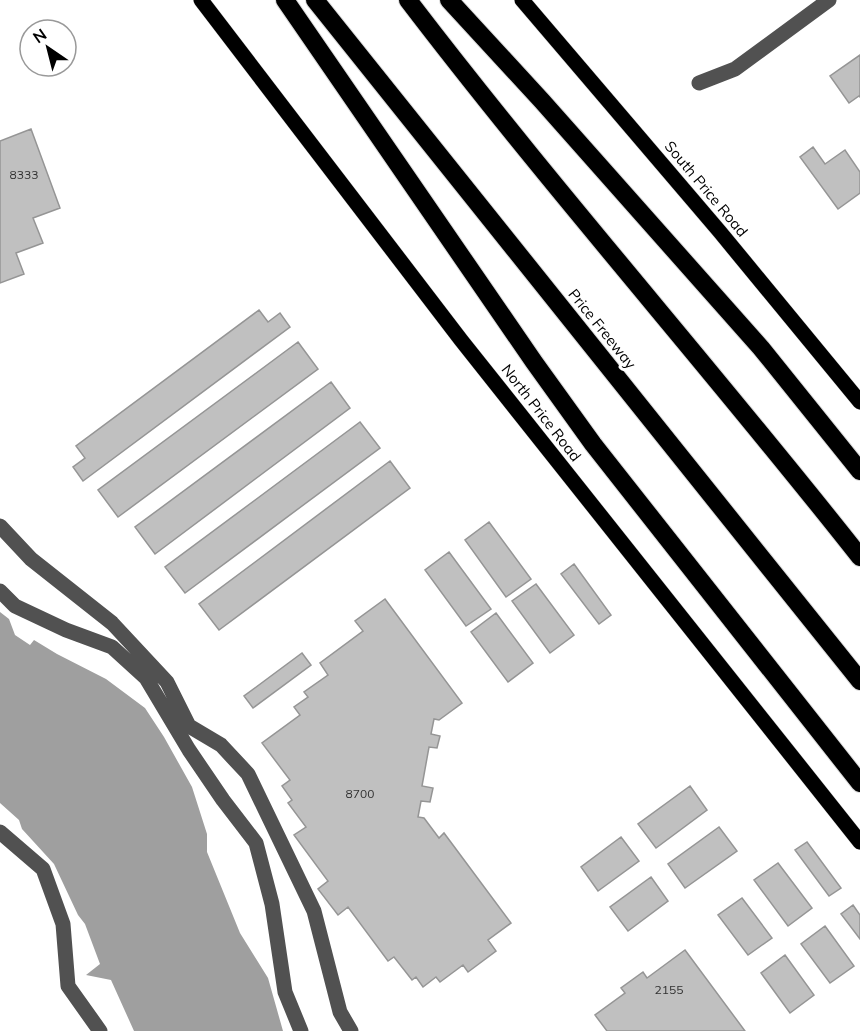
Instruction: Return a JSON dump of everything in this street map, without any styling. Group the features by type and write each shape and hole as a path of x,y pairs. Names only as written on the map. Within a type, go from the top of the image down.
{"highway":[{"path":"285,0 593,444 860,783"},
{"name":"Price Freeway","path":"315,0 860,681"},
{"path":"408,0 475,88 778,453 860,556"},
{"path":"449,0 542,101 761,348 860,471"}],"main road":[{"name":"North Price Road","path":"201,0 461,340 860,842"},
{"name":"South Price Road","path":"522,0 720,232 860,402"}],"street":[{"path":"699,83 735,69 829,0"},
{"path":"0,525 31,559 112,623 167,682 189,726 221,745 248,774 314,911 340,1012 351,1031"},
{"path":"0,591 15,606 66,630 112,646 146,678 189,750 256,843 272,903 285,992 301,1031"},
{"path":"0,832 42,869 63,924 68,986 100,1031"}],"shaded area":[{"path":"0,612 9,619 15,635 30,645 34,640 106,679 145,708 192,787 207,834 207,852 240,933 268,978 283,1031 134,1031 111,980 86,975 100,964 85,924 78,915 54,864 22,829 19,820 0,803"}],"building":[{"path":"860,55 860,97 849,103 830,76"},
{"path":"31,129 60,208 33,218 43,243 16,253 24,274 0,283 0,141"},
{"path":"813,147 825,164 845,150 860,172 860,193 838,209 800,157"},
{"path":"259,310 268,322 280,313 290,327 83,481 73,467 85,458 76,446"},
{"path":"298,342 318,369 118,517 98,490"},
{"path":"331,382 350,408 155,554 135,527"},
{"path":"360,422 380,448 185,593 165,567"},
{"path":"390,461 410,488 219,630 199,604"},
{"path":"489,522 531,579 506,597 465,540"},
{"path":"449,552 491,609 466,626 425,570"},
{"path":"574,564 611,615 599,624 561,574"},
{"path":"536,584 574,635 550,653 512,601"},
{"path":"385,599 462,703 439,720 434,719 431,734 440,736 437,748 429,747 422,786 433,788 430,802 421,801 418,817 424,818 439,838 444,833 511,923 488,940 496,951 468,972 463,965 440,982 436,977 423,987 416,977 412,980 394,957 388,961 348,907 338,915 318,889 328,881 294,835 306,827 288,803 292,800 282,786 290,780 262,743 300,715 294,707 308,697 304,692 328,675 320,663 363,631 355,621"},
{"path":"496,613 533,663 508,682 471,632"},
{"path":"302,653 311,665 253,708 244,696"},
{"path":"690,786 707,810 656,848 638,824"},
{"path":"719,827 737,851 685,888 668,864"},
{"path":"621,837 639,861 598,891 581,867"},
{"path":"807,842 841,888 829,896 795,850"},
{"path":"778,863 812,908 788,926 754,880"},
{"path":"651,877 668,901 628,931 610,907"},
{"path":"742,898 772,938 748,955 718,915"},
{"path":"853,905 860,915 860,939 841,914"},
{"path":"825,926 854,966 830,983 801,944"},
{"path":"685,950 745,1031 607,1031 595,1015 625,993 621,988 643,972 647,978"},
{"path":"785,955 814,995 790,1013 761,973"}]}
